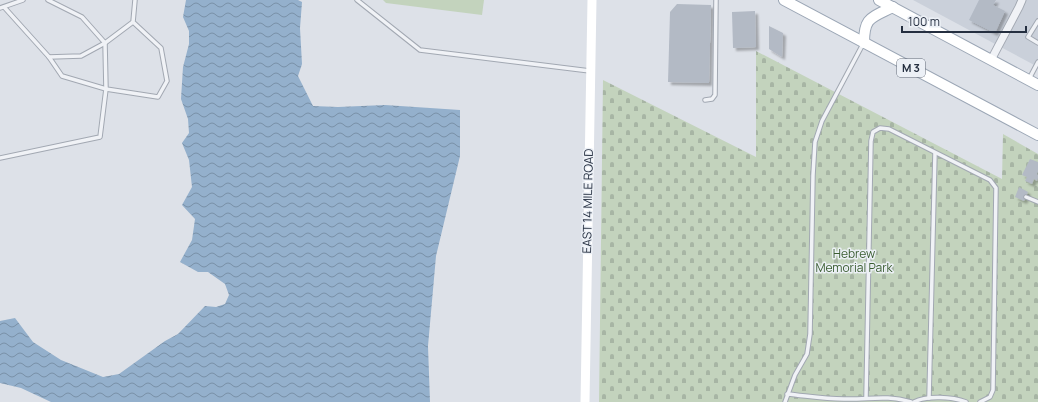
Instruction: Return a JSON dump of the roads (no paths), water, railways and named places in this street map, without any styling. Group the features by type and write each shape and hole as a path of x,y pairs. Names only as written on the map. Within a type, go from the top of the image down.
{"main road":[{"name":"EAST 14 MILE ROAD","path":"585,402 592,0"},
{"name":"M 3","path":"784,0 1038,135"},
{"path":"880,0 1038,85"},
{"path":"864,43 864,30 866,23 870,18 893,7"}],"street":[{"path":"991,60 1022,0"}],"lane":[{"path":"23,0 2,8 49,58 62,76 106,89 158,97 167,81 161,48 133,22 134,0"},
{"path":"0,158 100,137 106,89 105,43 82,17 48,0"},
{"path":"357,0 420,50 591,72"},
{"path":"705,100 712,99 715,95 716,0"},
{"path":"1038,21 1028,37 1038,43"},
{"path":"49,58 82,56 105,43 133,22"},
{"path":"785,402 795,375 807,354 810,334 815,142 822,121 864,43"},
{"path":"1028,80 1038,62"},
{"path":"866,398 871,141 873,132 880,128 889,129 990,180 996,188 994,390 990,397 980,402"},
{"path":"929,398 935,153"},
{"path":"1026,197 1038,202"},
{"path":"787,394 849,401 882,397 912,402 920,398 958,399 966,402"}],"water":[{"path":"186,0 298,0 302,2 300,28 302,64 298,76 313,106 338,107 385,105 460,110 460,156 436,256 428,346 430,402 51,402 21,388 0,383 0,321 15,318 33,342 61,360 103,377 119,374 165,341 178,334 205,306 216,307 225,304 229,295 225,284 208,272 198,272 180,262 192,240 195,219 182,205 192,187 189,160 182,143 189,133 188,119 181,99 183,67 189,44 189,31 183,17"}],"park label":[{"name":"Hebrew Memorial Park","path":"854,261"}]}
